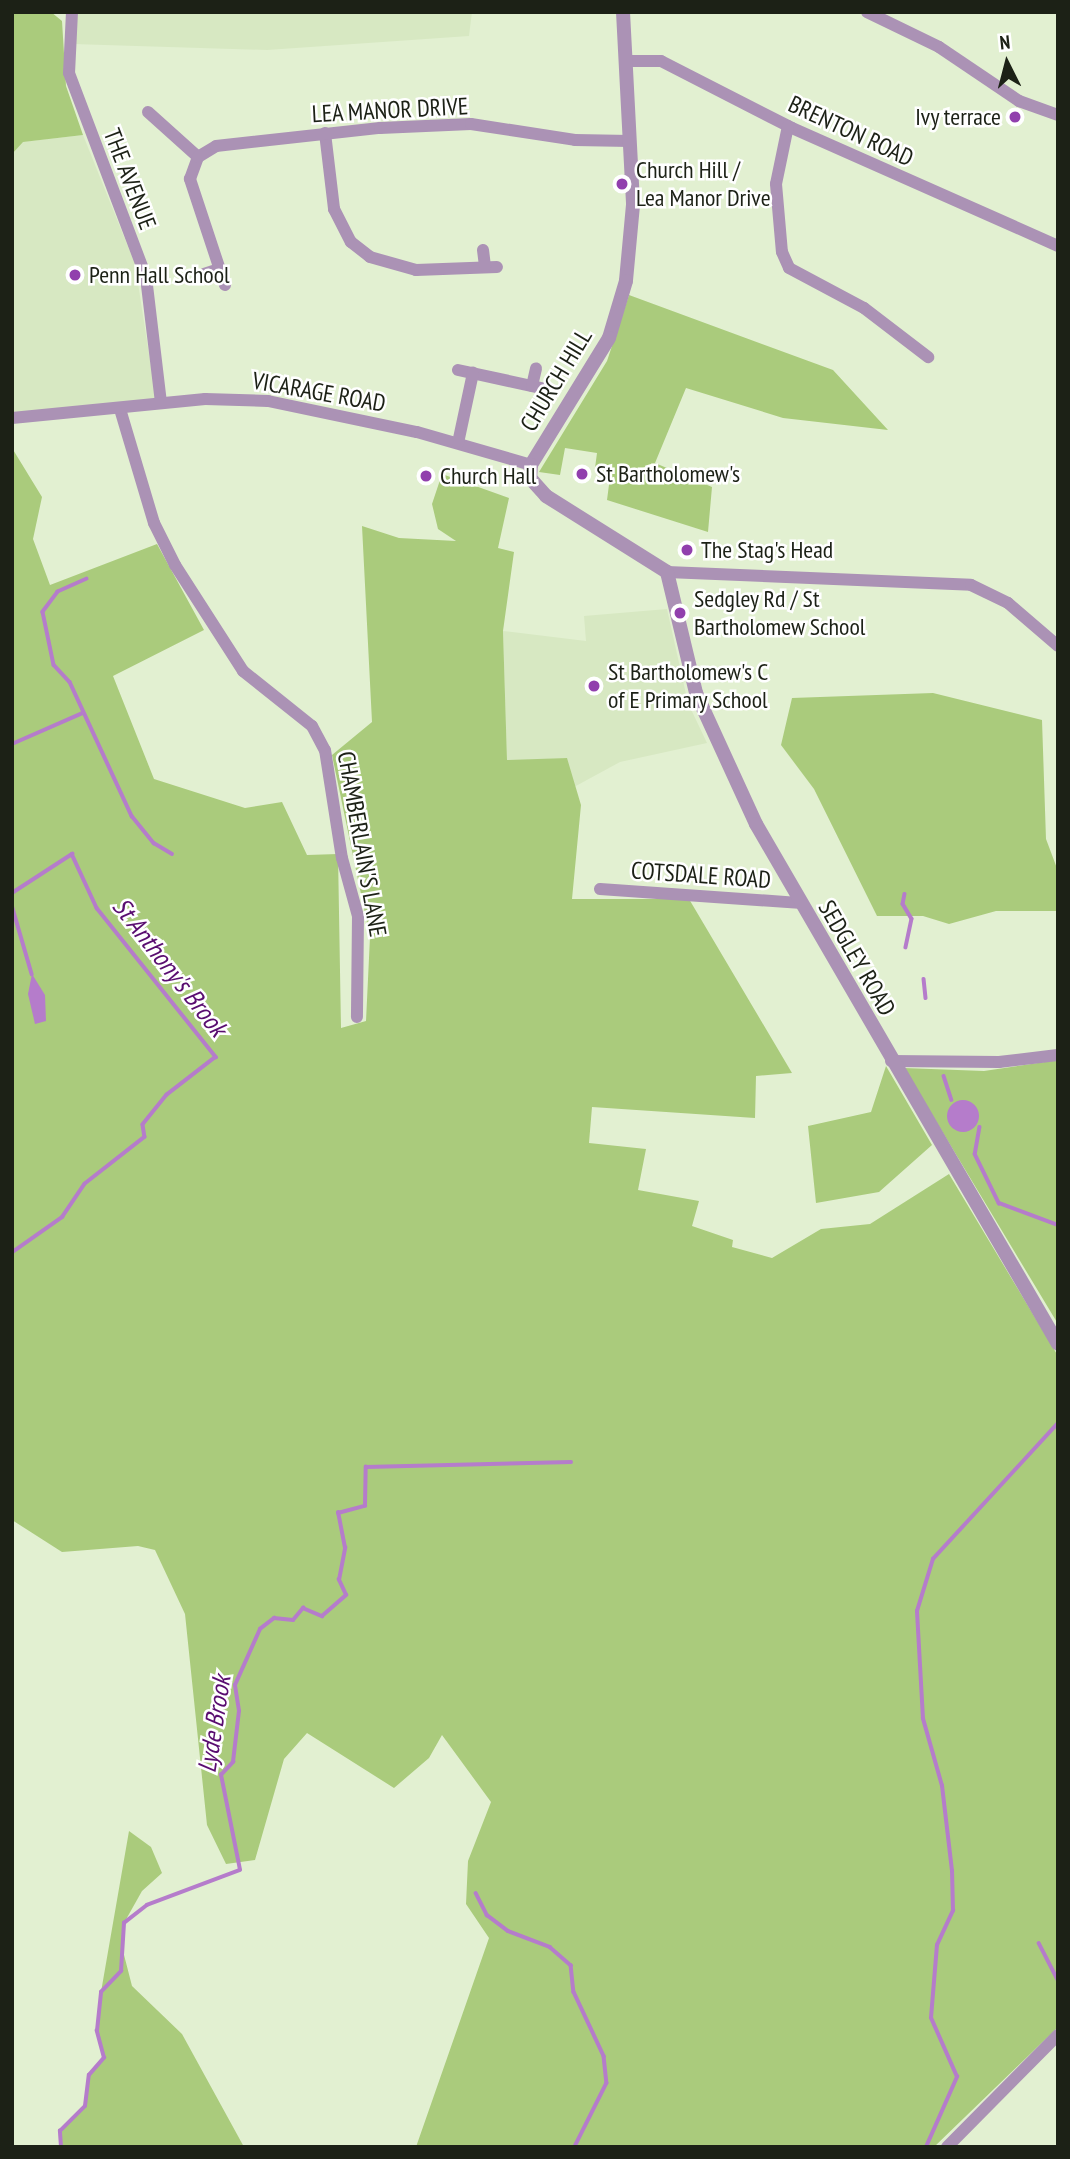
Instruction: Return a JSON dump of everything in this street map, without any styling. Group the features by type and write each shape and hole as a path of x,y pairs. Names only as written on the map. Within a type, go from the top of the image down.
{"street":[{"name":"THE AVENUE","path":"72,12 69,73 146,277 161,403"},
{"name":"CHURCH HILL","path":"530,472 595,365 618,310 631,246 630,141 623,12"},
{"path":"871,13 939,47 1019,101 1058,115"},
{"name":"BRENTON ROAD","path":"627,61 660,61 788,126 1058,246"},
{"path":"148,113 157,130 198,157 190,179 225,285"},
{"name":"LEA MANOR DRIVE","path":"198,157 227,142 471,124 575,140 630,141"},
{"path":"788,126 776,184 782,252 789,268 864,308 928,357"},
{"path":"325,133 334,209 351,242 390,266 491,267 483,250"},
{"path":"204,274 219,269"},
{"path":"532,386 536,368"},
{"path":"458,370 546,389"},
{"path":"458,443 473,373"},
{"name":"VICARAGE ROAD","path":"12,418 161,403 268,401 458,443 530,472"},
{"name":"CHAMBERLAIN'S LANE","path":"120,409 154,523 174,565 243,671 312,726 326,750 342,858 358,916 357,1017"},
{"path":"530,472 546,496 667,572 971,585 1008,603 1058,646"},
{"name":"SEDGLEY ROAD","path":"667,572 696,693 799,903 1058,1344"},
{"name":"COTSDALE ROAD","path":"600,889 799,903"},
{"path":"891,1061 999,1062 1058,1055"},
{"path":"947,2147 1058,2035"}],"shaded area":[{"path":"78,12 472,12 469,36 267,50 73,44"},
{"name":"Penn Hall School","path":"83,135 135,264 156,399 12,414 12,154 22,142"},
{"name":"St Bartholomew's C of E Primary School","path":"667,609 688,703 707,743 620,762 574,787 566,758 507,761 503,631 586,641 584,616"},
{"path":"32,974 45,995 46,1021 35,1024 28,994"},
{"path":"963,1100 974,1105 979,1116 974,1127 963,1132 952,1127 947,1116 952,1105"}],"green space":[{"path":"12,12 51,12 62,21 66,86 83,135 23,142 12,154"},
{"path":"629,295 833,370 888,430 783,418 686,388 655,463 712,487 708,532 607,500 610,477 595,468 597,453 565,448 560,475 539,472 607,361"},
{"path":"12,448 42,497 33,539 50,585 157,544 204,630 113,676 154,779 245,808 282,802 307,855 338,854 341,1028 366,1021 370,937 332,755 372,722 362,526 399,538 456,541 438,529 432,504 442,474 509,498 498,548 514,552 503,631 507,760 567,758 581,805 572,899 689,899 792,1073 756,1076 755,1118 592,1107 589,1143 646,1149 638,1190 699,1201 692,1226 733,1240 732,1247 772,1258 821,1229 870,1224 949,1174 1058,1356 1058,2027 934,2147 416,2147 489,1938 466,1904 468,1861 491,1802 442,1735 429,1758 394,1788 307,1733 284,1759 255,1860 226,1864 207,1825 185,1614 155,1550 138,1546 62,1552 12,1520"},
{"path":"933,693 1042,720 1046,839 1058,871 1058,911 996,911 949,924 923,916 877,916 814,789 781,745 792,698"},
{"path":"1058,1060 1058,1324 904,1068 984,1071"},
{"path":"886,1066 932,1145 879,1192 816,1203 808,1126 871,1112"},
{"path":"129,1831 151,1847 162,1873 142,1891 124,1923 122,1947 132,1986 182,2034 244,2147 61,2147 60,2131 85,2106 89,2075 104,2058 97,2031 101,1992"}],"waterway":[{"path":"87,579 58,592 43,612 54,665 70,682 132,816 154,843 172,854"},
{"path":"12,744 83,713"},
{"name":"St Anthony's Brook","path":"12,893 72,854 97,908 216,1057 167,1095 143,1125 145,1137 85,1184 63,1217 12,1253"},
{"path":"905,894 903,904 912,919 906,947"},
{"name":"St Anthony's Brook","path":"12,905 32,974"},
{"path":"924,979 926,998"},
{"path":"944,1076 952,1100"},
{"path":"980,1127 975,1154 999,1203 1058,1225"},
{"path":"926,2147 957,2077 931,2018 937,1945 953,1911 952,1871 942,1786 923,1719 917,1611 933,1559 1058,1423"},
{"name":"Lyde Brook","path":"61,2147 60,2131 85,2106 89,2075 104,2058 97,2031 101,1992 121,1971 124,1923 147,1905 240,1870 221,1775 233,1762 239,1711 235,1685 260,1629 274,1618 293,1620 303,1608 322,1616 346,1595 339,1580 345,1548 338,1513 365,1506 366,1467 571,1462"},
{"path":"476,1893 487,1915 508,1931 550,1947 571,1965 574,1992 604,2056 607,2083 575,2147"},
{"path":"1039,1943 1058,1980"}],"place":[{"name":"Ivy terrace","path":"1015,117"},
{"name":"Church Hill / Lea Manor Drive","path":"622,184"},
{"name":"Penn Hall School","path":"75,275"},
{"name":"St Bartholomew's","path":"582,474"},
{"name":"Church Hall","path":"426,476"},
{"name":"The Stag's Head","path":"687,550"},
{"name":"Sedgley Rd / St Bartholomew School","path":"680,613"},
{"name":"St Bartholomew's C of E Primary School","path":"594,686"}]}
